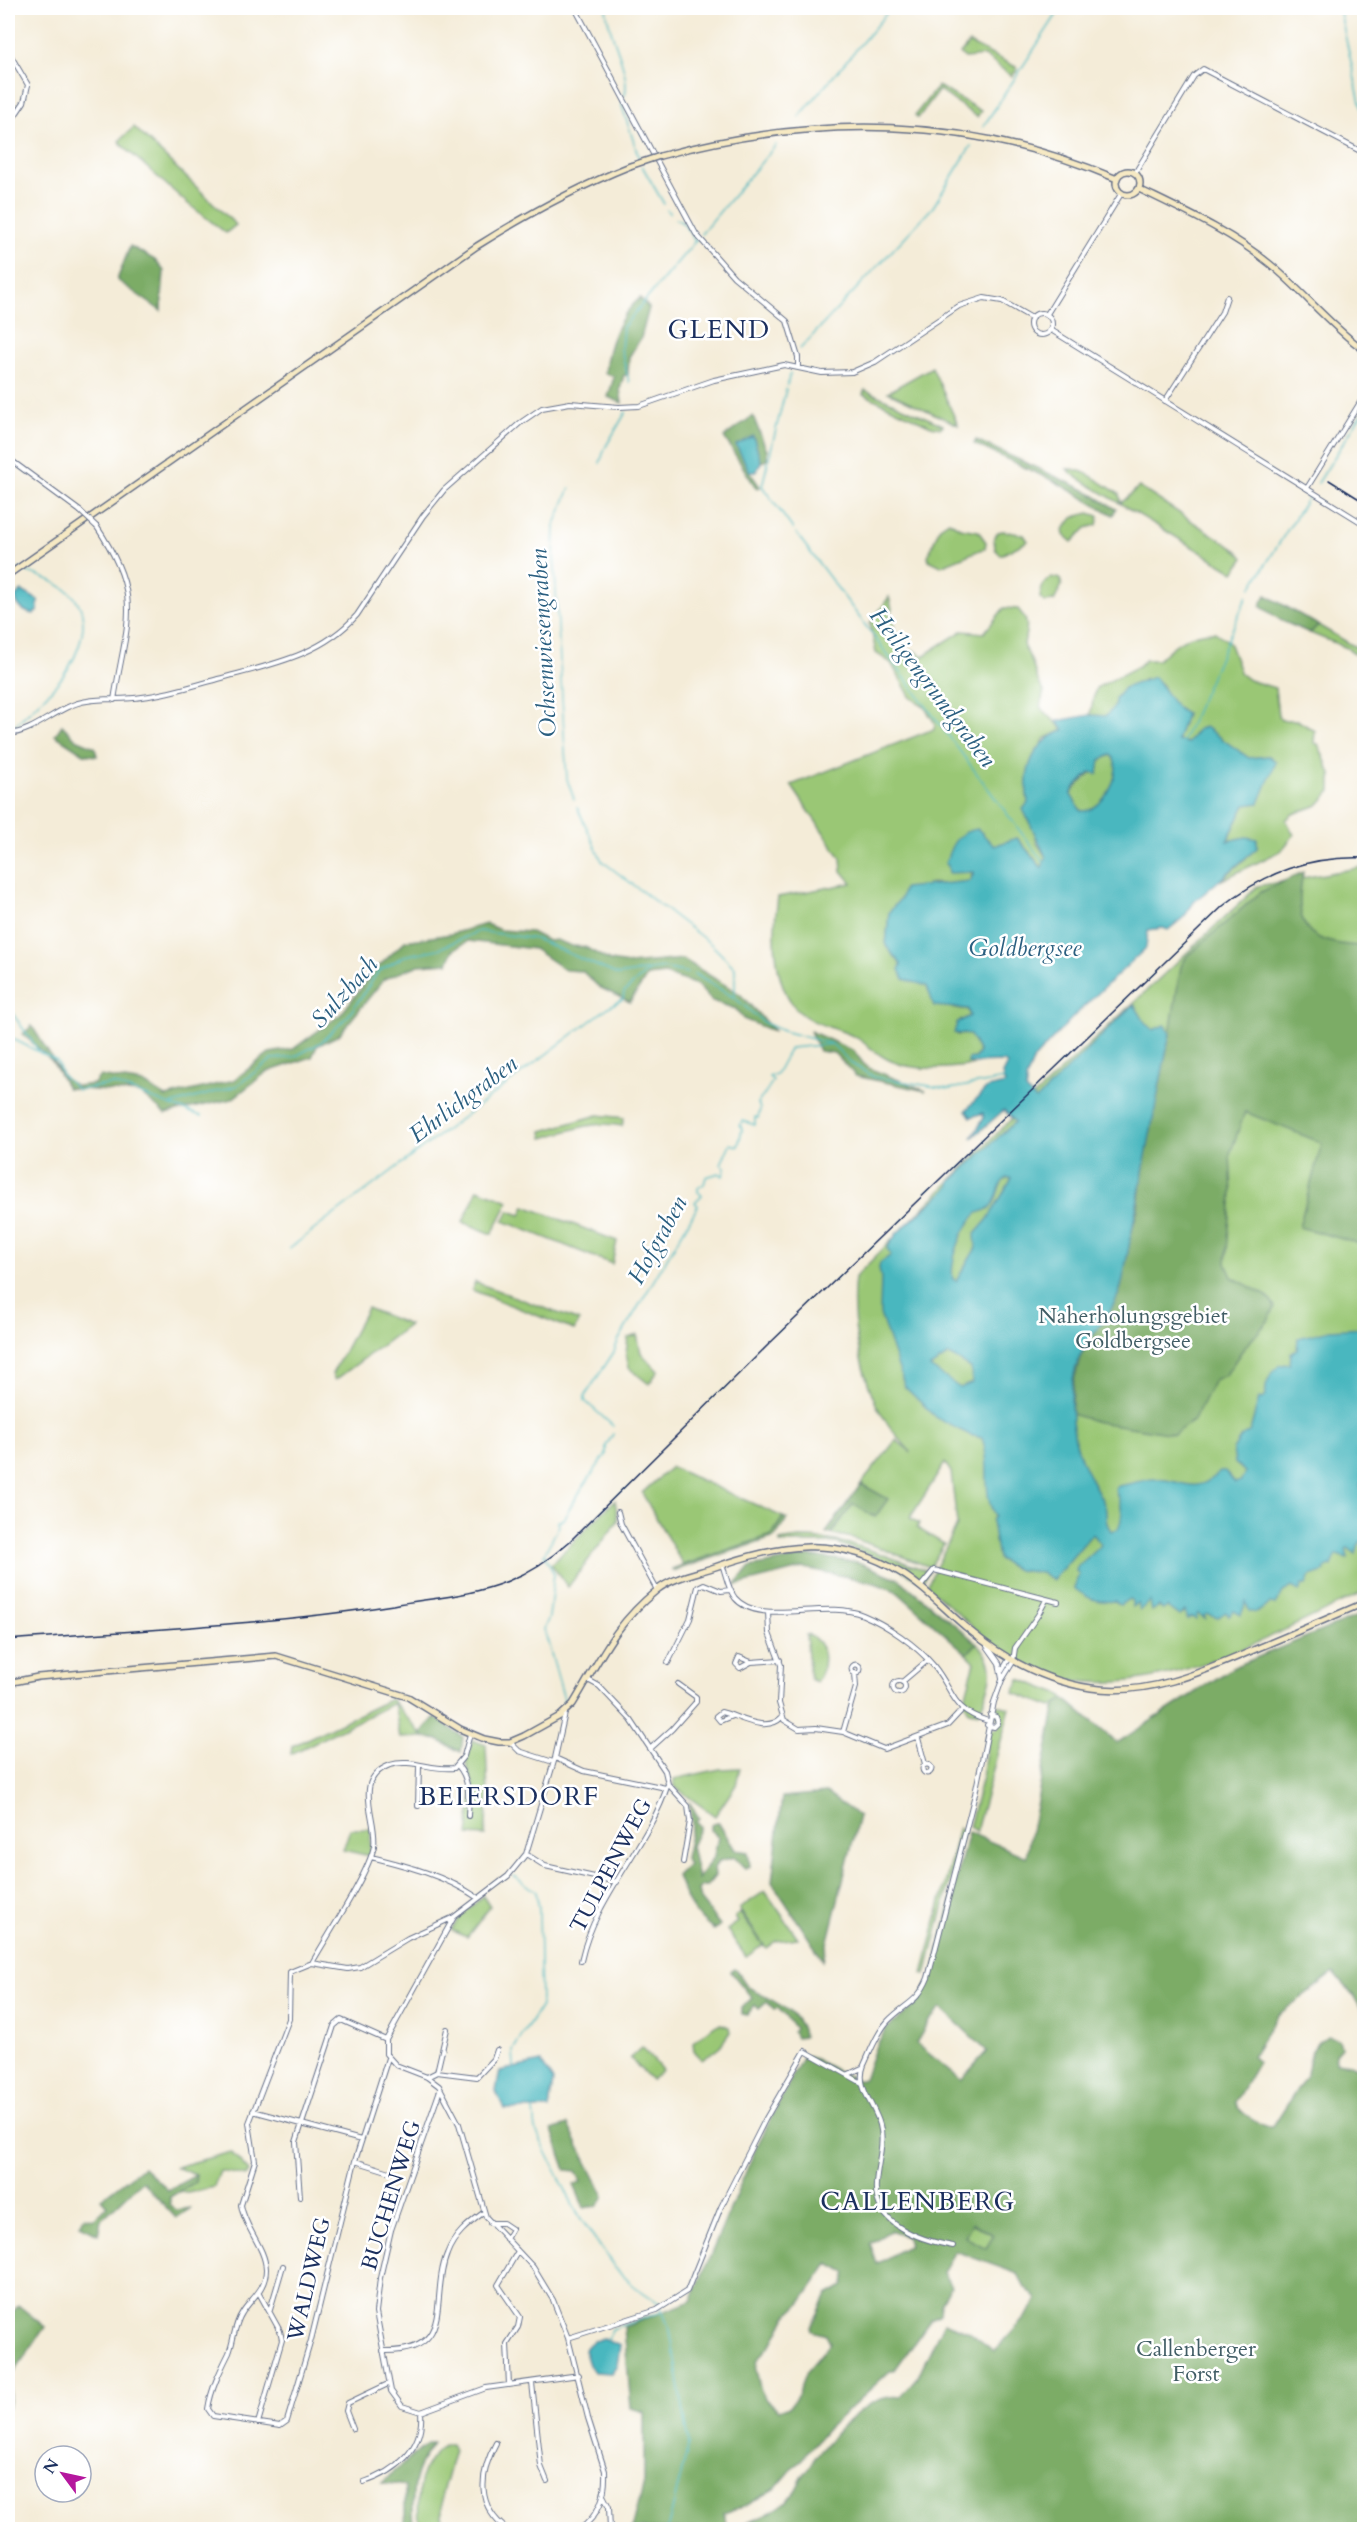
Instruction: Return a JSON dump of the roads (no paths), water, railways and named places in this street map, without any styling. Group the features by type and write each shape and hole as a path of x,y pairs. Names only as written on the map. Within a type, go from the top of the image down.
{"main road":[{"path":"9,573 477,246 534,211 593,181 630,166 660,156 752,134 819,127 879,126 939,130 992,139 1065,159 1117,179"},
{"path":"1125,172 1135,173 1139,178 1139,189 1133,195 1121,194 1116,187 1117,179 1125,172"},
{"path":"1139,189 1223,232 1254,252 1285,277 1337,330 1365,350"},
{"path":"8,1683 38,1677 276,1656 408,1697 470,1734 491,1741 510,1742 565,1713 588,1680 612,1636 657,1590 678,1579 722,1564 767,1551 805,1545 846,1549 873,1558 921,1586 982,1640 1009,1659 1057,1680 1093,1688 1119,1689 1154,1686 1221,1664 1365,1603"}],"street":[{"path":"575,8 696,234 734,277 787,321 798,367"},
{"path":"8,51 26,78 28,85 24,102 8,126"},
{"path":"1135,173 1194,76 1203,69 1365,153"},
{"path":"1047,314 1121,194"},
{"path":"1165,401 1222,312 1227,297"},
{"path":"9,734 28,728 88,700 114,700 167,693 275,664 335,637 357,615 423,516 450,483 520,423 542,408 576,403 639,406 714,380 784,365 839,374 861,370 959,306 972,300 996,299 1032,318"},
{"path":"1047,314 1036,314 1032,318 1030,328 1037,335 1051,330"},
{"path":"1047,314 1052,321 1051,330"},
{"path":"1051,330 1365,524"},
{"path":"1307,488 1365,396"},
{"path":"8,458 97,527 120,564 129,595 126,635 114,700"},
{"path":"618,1512 621,1524 657,1590"},
{"path":"722,1564 730,1590 735,1598 750,1609 768,1612 827,1608 860,1614 890,1630 928,1660 962,1710 994,1726 998,1723 997,1719 990,1715"},
{"path":"921,1586 934,1570 1058,1602"},
{"path":"668,1664 690,1620 698,1587 704,1584 721,1591 730,1590"},
{"path":"1002,1671 1038,1616 1046,1599"},
{"path":"768,1612 769,1633 780,1660 779,1703 782,1717 789,1725 799,1730 816,1728 843,1732 884,1749 918,1738 951,1723 962,1710"},
{"path":"982,1640 997,1658 1002,1671 1002,1680"},
{"path":"953,2246 916,2236 884,2215 876,2196 881,2128 862,2083 863,2068 882,2028 919,1996 928,1978 975,1794 990,1715 1009,1659"},
{"path":"751,1662 780,1660"},
{"path":"902,1682 928,1660"},
{"path":"843,1732 856,1687 855,1673"},
{"path":"588,1680 598,1686 630,1720 651,1748 665,1771 667,1786"},
{"path":"651,1748 696,1702 696,1697 678,1684"},
{"path":"259,2293 282,2340 258,2423 213,2416 209,2412 209,2403 241,2314 259,2293 266,2266 241,2205 255,2161 249,2127 253,2111 287,2027 290,1972 312,1963 348,1969 360,1967 408,1938 454,1917 508,1876 525,1854 554,1760 565,1713"},
{"path":"732,1716 764,1725 777,1722 782,1717"},
{"path":"312,1963 371,1857 374,1825 367,1798 373,1778 390,1765 402,1764 449,1769 458,1766 464,1756 470,1734"},
{"path":"918,1738 925,1764"},
{"path":"510,1742 519,1751 584,1771 667,1786 688,1806 690,1821 683,1862"},
{"path":"458,1766 465,1775 469,1796 468,1816"},
{"path":"418,1806 419,1767"},
{"name":"TULPENWEG","path":"581,1961 585,1944 598,1914 658,1813 667,1786"},
{"path":"525,1854 545,1866 617,1882"},
{"path":"371,1857 442,1879 462,1887 478,1898"},
{"path":"454,1917 386,2040 388,2058 400,2068 427,2078 441,2089 459,2124 483,2213 533,2267 550,2293 568,2338 588,2418 603,2458 606,2485 604,2497 594,2517 579,2529"},
{"path":"300,2197 295,2148 300,2124 338,2021 354,2025 386,2040"},
{"path":"437,2072 447,2029"},
{"path":"427,2078 437,2072 477,2077 494,2059 497,2050"},
{"path":"568,2338 657,2310 687,2291 721,2207 804,2050 862,2083"},
{"name":"WALDWEG","path":"258,2423 283,2426 287,2421 355,2160 388,2058"},
{"path":"849,2074 863,2068"},
{"name":"BUCHENWEG","path":"421,2412 402,2406 394,2398 388,2384 376,2312 382,2263 441,2089"},
{"path":"253,2111 361,2140"},
{"path":"355,2160 390,2172"},
{"path":"383,2351 410,2349 428,2338 439,2314 442,2269 447,2253 459,2232 483,2213"},
{"path":"490,2223 503,2223 512,2229 506,2239"},
{"path":"509,2385 507,2344 518,2327 520,2317 498,2285 518,2251"},
{"path":"269,2311 283,2266"},
{"path":"364,2482 387,2473 408,2455 419,2438 421,2412 470,2393 579,2375"},
{"path":"532,2383 541,2466 547,2481"},
{"path":"353,2429 346,2411 348,2403 388,2384"},
{"path":"496,2443 484,2466 483,2485 489,2506 508,2529"},
{"path":"604,2497 609,2507 610,2529"}],"water":[{"path":"753,436 761,462 756,472 750,472 736,445"},
{"path":"22,591 38,600 38,611 33,614 19,606 15,597"},
{"name":"Goldbergsee","path":"1154,677 1158,681 1177,707 1186,714 1177,741 1188,743 1198,729 1205,727 1249,758 1269,756 1276,762 1259,803 1245,805 1227,841 1246,837 1257,839 1257,848 1194,902 1184,917 1168,930 1163,928 1148,930 1146,948 1075,1015 1034,1059 1026,1079 1026,1090 1036,1100 1134,1004 1146,1024 1153,1030 1165,1025 1170,1033 1122,1283 1111,1309 1083,1350 1073,1377 1071,1393 1072,1423 1079,1453 1105,1506 1106,1520 1111,1531 1118,1529 1122,1514 1115,1490 1118,1486 1155,1479 1188,1485 1203,1484 1220,1472 1225,1472 1235,1483 1241,1481 1245,1472 1235,1463 1233,1450 1241,1437 1250,1431 1259,1398 1263,1399 1266,1396 1266,1387 1271,1375 1280,1365 1290,1364 1291,1353 1297,1350 1298,1338 1330,1330 1364,1328 1364,1483 1360,1485 1364,1499 1364,1543 1359,1542 1356,1554 1346,1549 1348,1558 1336,1555 1332,1567 1310,1576 1306,1585 1302,1585 1299,1591 1292,1587 1283,1592 1276,1605 1270,1604 1256,1613 1249,1611 1246,1602 1241,1615 1234,1611 1229,1616 1226,1612 1217,1618 1207,1614 1204,1616 1206,1620 1198,1613 1196,1620 1192,1617 1187,1620 1185,1611 1179,1616 1167,1607 1163,1610 1159,1606 1152,1611 1150,1601 1140,1610 1137,1603 1132,1607 1132,1601 1129,1599 1120,1605 1115,1601 1097,1600 1074,1588 1079,1574 1076,1571 1077,1567 1101,1545 1092,1534 1053,1580 1042,1573 1017,1570 998,1559 992,1521 995,1515 988,1497 986,1457 982,1438 970,1435 938,1419 905,1387 880,1314 880,1263 891,1255 887,1248 897,1233 949,1187 951,1181 1015,1122 1004,1110 972,1138 984,1118 983,1113 971,1117 966,1110 987,1088 1005,1084 1002,1074 1007,1064 1004,1062 968,1063 968,1059 975,1058 979,1052 970,1035 954,1033 957,1023 970,1016 968,1009 934,1006 927,986 904,979 899,970 901,964 886,946 889,912 901,898 904,888 970,881 974,872 949,873 948,865 945,864 956,840 971,830 978,829 994,846 1017,838 1042,868 1046,857 1023,809 1028,803 1027,780 1032,759 1044,742 1064,730 1057,721 1090,715 1106,716 1115,706 1115,699 1124,688","holes":["1111,755 1116,770 1110,789 1097,805 1089,810 1081,811 1071,795 1074,788 1091,772 1098,774 1100,760","1006,1178 1011,1178 988,1219 975,1234 976,1248 956,1281 953,1279 953,1262 963,1234 973,1218 991,1206","949,1355 971,1368 972,1383 960,1388 930,1367"]},
{"path":"541,2062 553,2081 549,2109 504,2109 496,2091 500,2071"},
{"path":"603,2339 620,2346 617,2365 611,2373 595,2372 589,2365 584,2349 593,2341"}],"waterway":[{"path":"606,8 625,75 625,95"},
{"name":"Ochsenwiesengraben","path":"799,117 891,8"},
{"name":"Heiligengrundgraben","path":"983,127 1061,8"},
{"path":"1339,8 1364,120"},
{"path":"623,100 622,106 640,161"},
{"name":"Ochsenwiesengraben","path":"701,234 776,145"},
{"name":"Heiligengrundgraben","path":"800,349 933,207 971,146"},
{"path":"642,166 664,204"},
{"path":"676,219 683,223 695,241"},
{"name":"Ochsenwiesengraben","path":"629,382 621,349 623,327 697,239"},
{"name":"Heiligengrundgraben","path":"787,385 790,374"},
{"name":"Heiligengrundgraben","path":"786,389 762,486 793,529"},
{"path":"1318,483 1364,410"},
{"name":"Ochsenwiesengraben","path":"600,463 605,448 626,412"},
{"name":"Ochsenwiesengraben","path":"570,488 555,524 554,555 567,779 574,799"},
{"path":"1307,500 1309,496"},
{"path":"1251,588 1305,502"},
{"name":"Heiligengrundgraben","path":"796,533 1044,863"},
{"path":"8,565 15,568"},
{"path":"8,732 63,676 78,650 82,634 83,619 75,598 45,578 20,569"},
{"path":"1182,743 1247,596"},
{"name":"Ochsenwiesengraben","path":"577,807 602,861 711,944 735,968 735,997"},
{"name":"Sulzbach","path":"8,1041 15,1040 57,1061 62,1075 78,1090 113,1084 170,1105 236,1086 273,1059 294,1057 320,1043 348,1016 378,972 404,956 438,949 479,931 536,939 618,975 664,968 687,973"},
{"name":"Ehrlichgraben","path":"290,1248 610,1006 623,999 624,992 648,971"},
{"name":"Sulzbach","path":"694,974 735,998 763,1022 783,1031 832,1044 852,1064 874,1077 949,1089 1005,1079"},
{"path":"8,1007 38,1050"},
{"name":"Hofgraben","path":"613,1426 585,1401 585,1396 614,1352 618,1341 698,1206 695,1202 702,1195 698,1192 698,1188 704,1184 706,1177 719,1173 723,1176 725,1167 721,1164 730,1144 738,1146 742,1130 740,1124 743,1121 755,1125 755,1117 758,1118 760,1109 758,1103 773,1080 769,1077 776,1074 790,1048 832,1044"},
{"name":"Sulzbach","path":"170,1105 201,1116"},
{"name":"Hofgraben","path":"563,1709 564,1699 544,1629 549,1617 554,1574 544,1554 559,1526 558,1521 565,1518 606,1455 606,1446 613,1434"},
{"path":"514,1876 536,1892 539,1908 541,2006 513,2050 514,2067"},
{"path":"534,2110 536,2131 577,2213 615,2268 634,2286 659,2303 670,2330 689,2443 667,2530"},
{"path":"608,2340 611,2329 662,2312"}],"railway":[{"path":"1329,480 1364,502"},
{"path":"8,1640 249,1622 345,1612 480,1590 508,1581 533,1569 569,1542 769,1344 1223,906 1255,884 1289,868 1325,860 1364,858"}],"district":[{"name":"GLEND","path":"719,329"},
{"name":"BEIERSDORF","path":"509,1796"},
{"name":"CALLENBERG","path":"918,2201"}],"park label":[{"name":"Naherholungsgebiet Goldbergsee","path":"1133,1328"},
{"name":"Callenberger Forst","path":"1196,2360"}]}
